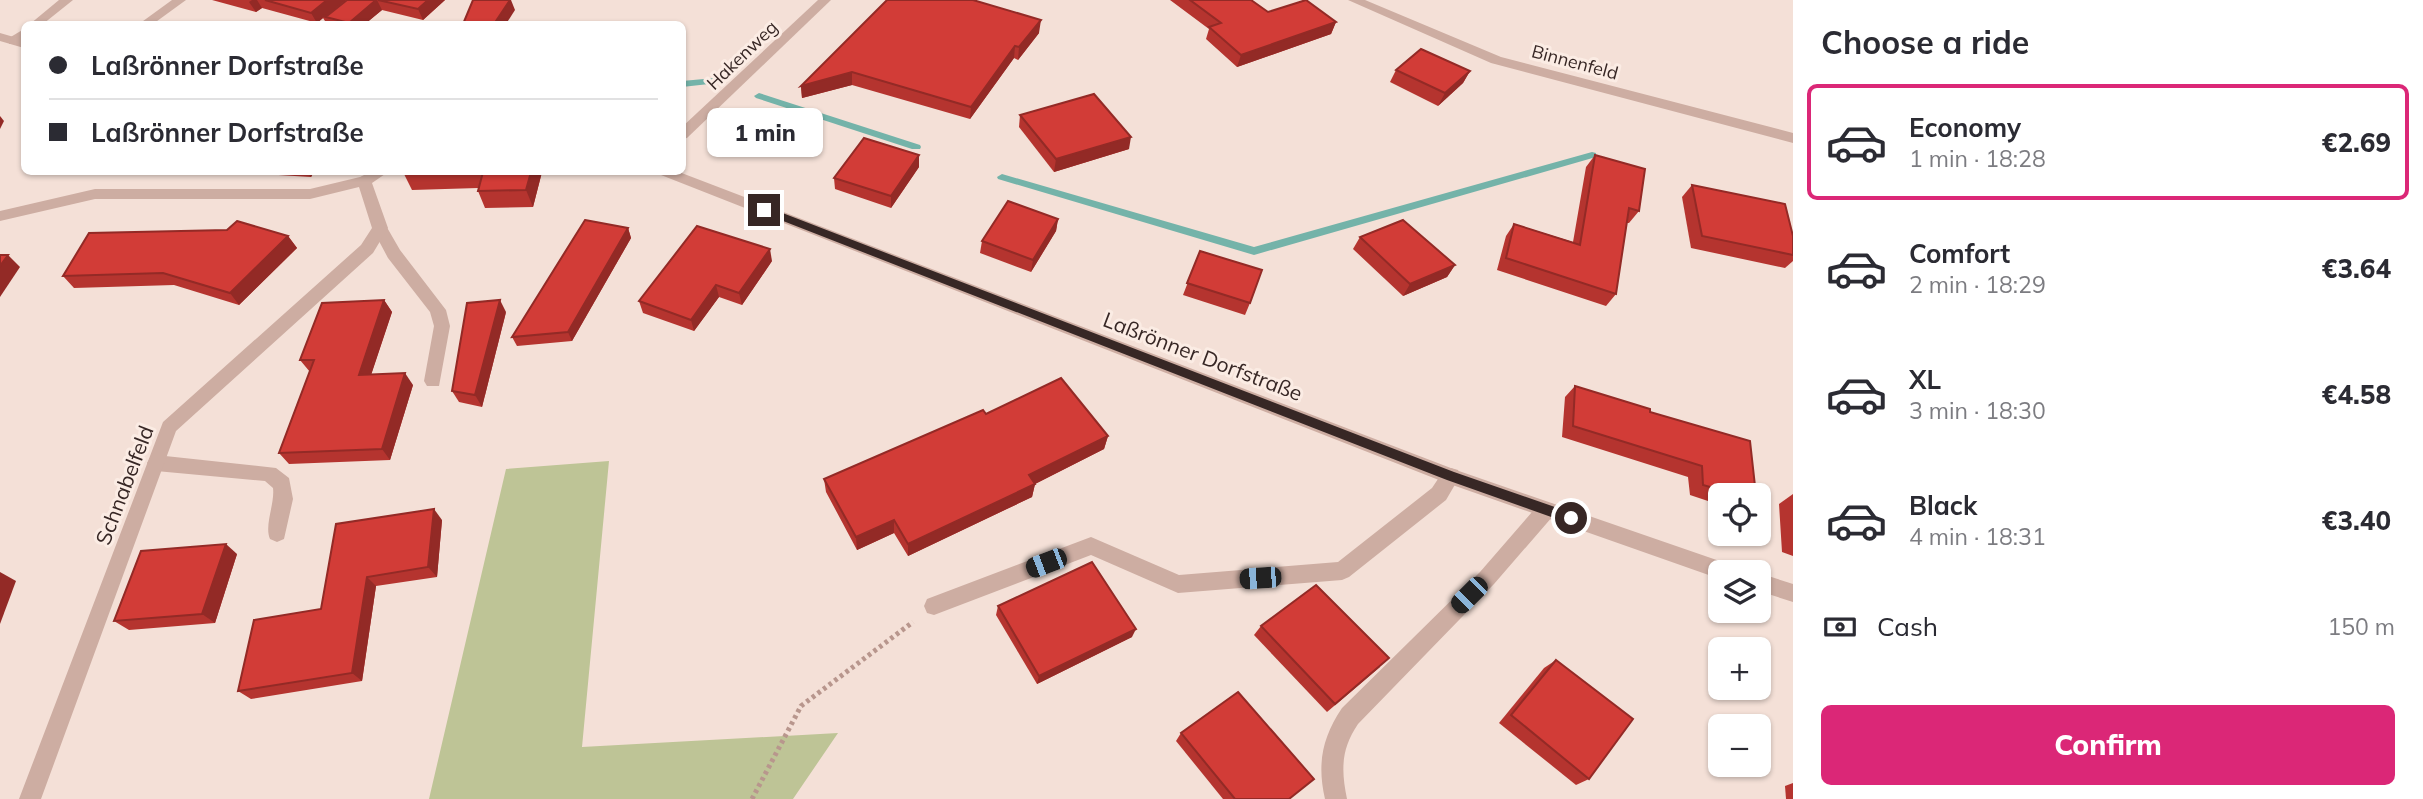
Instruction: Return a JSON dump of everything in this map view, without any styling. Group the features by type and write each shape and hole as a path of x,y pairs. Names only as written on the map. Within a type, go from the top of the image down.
{"street":[{"path":"40,21 67,0"},
{"path":"149,21 180,0"},
{"name":"Hakenweg","path":"686,131 825,0"},
{"name":"Binnenfeld","path":"1354,0 1496,60 1793,138"},
{"path":"0,37 21,39"},
{"path":"0,216 94,194 310,194 364,181 375,175"},
{"name":"Laßrönner Dorfstraße","path":"674,175 1451,476 1708,565"},
{"path":"364,181 380,228 394,254 438,310 442,326 433,381"},
{"name":"Schnabelfeld","path":"30,799 169,427 368,248 380,228"},
{"path":"156,463 269,474 282,484 284,499 277,533"},
{"path":"934,606 1091,546 1178,584 1342,571 1438,494 1451,476"},
{"path":"1336,799 1331,760 1332,745 1339,731 1487,578 1546,510"},
{"path":"1771,586 1793,593"}],"path":[{"path":"752,799 801,706 934,606"}],"green space":[{"path":"609,461 582,747 838,733 793,799 429,799 506,469"}],"building":[{"path":"265,0 327,0 311,13"},
{"path":"347,0 376,0 351,21 322,16 328,15"},
{"path":"378,0 428,0 418,9"},
{"path":"473,0 510,0 496,21 464,21"},
{"path":"887,0 973,0 1041,20 1019,47 1015,46 971,107 852,72 801,86"},
{"path":"1190,0 1251,0 1268,12 1306,0 1336,22 1241,55 1209,27 1221,23"},
{"path":"1421,49 1470,71 1445,93 1396,70"},
{"path":"1094,94 1131,137 1056,159 1020,115"},
{"path":"864,138 919,155 891,196 834,178"},
{"path":"1595,155 1645,169 1639,211 1629,208 1616,294 1506,258 1514,224 1580,245"},
{"path":"482,175 530,175 526,190 478,191"},
{"path":"1692,185 1785,204 1793,236 1793,255 1702,236"},
{"path":"1008,201 1058,219 1033,260 982,241"},
{"path":"585,220 628,228 568,332 512,337"},
{"path":"1403,220 1455,265 1410,284 1360,237"},
{"path":"237,221 288,236 230,293 163,273 63,276 89,233 227,230"},
{"path":"697,226 770,249 739,293 716,285 691,320 639,301"},
{"path":"1200,251 1262,270 1250,303 1187,283"},
{"path":"0,255 8,255 0,266"},
{"path":"384,300 359,375 405,373 382,449 279,453 314,360 300,360 322,303"},
{"path":"500,300 475,395 452,391 467,303"},
{"path":"1061,378 1108,436 1029,475 1035,484 908,544 894,520 856,537 824,479 983,410 986,414"},
{"path":"1575,386 1650,409 1650,412 1750,441 1755,483 1703,485 1702,466 1573,426"},
{"path":"434,509 428,567 367,577 352,673 238,691 254,620 321,609 336,524"},
{"path":"226,544 202,614 114,621 141,551"},
{"path":"1092,562 1136,629 1039,676 998,606"},
{"path":"1316,585 1389,658 1335,704 1261,626"},
{"path":"1556,660 1633,719 1589,779 1511,715"},
{"path":"1238,692 1314,779 1289,799 1235,799 1181,733"}],"waterway":[{"path":"686,84 715,81"},
{"path":"759,96 916,147"},
{"path":"1002,177 1254,251 1592,155"}],"route":[{"path":"764,210 1451,476 1571,518"}]}
